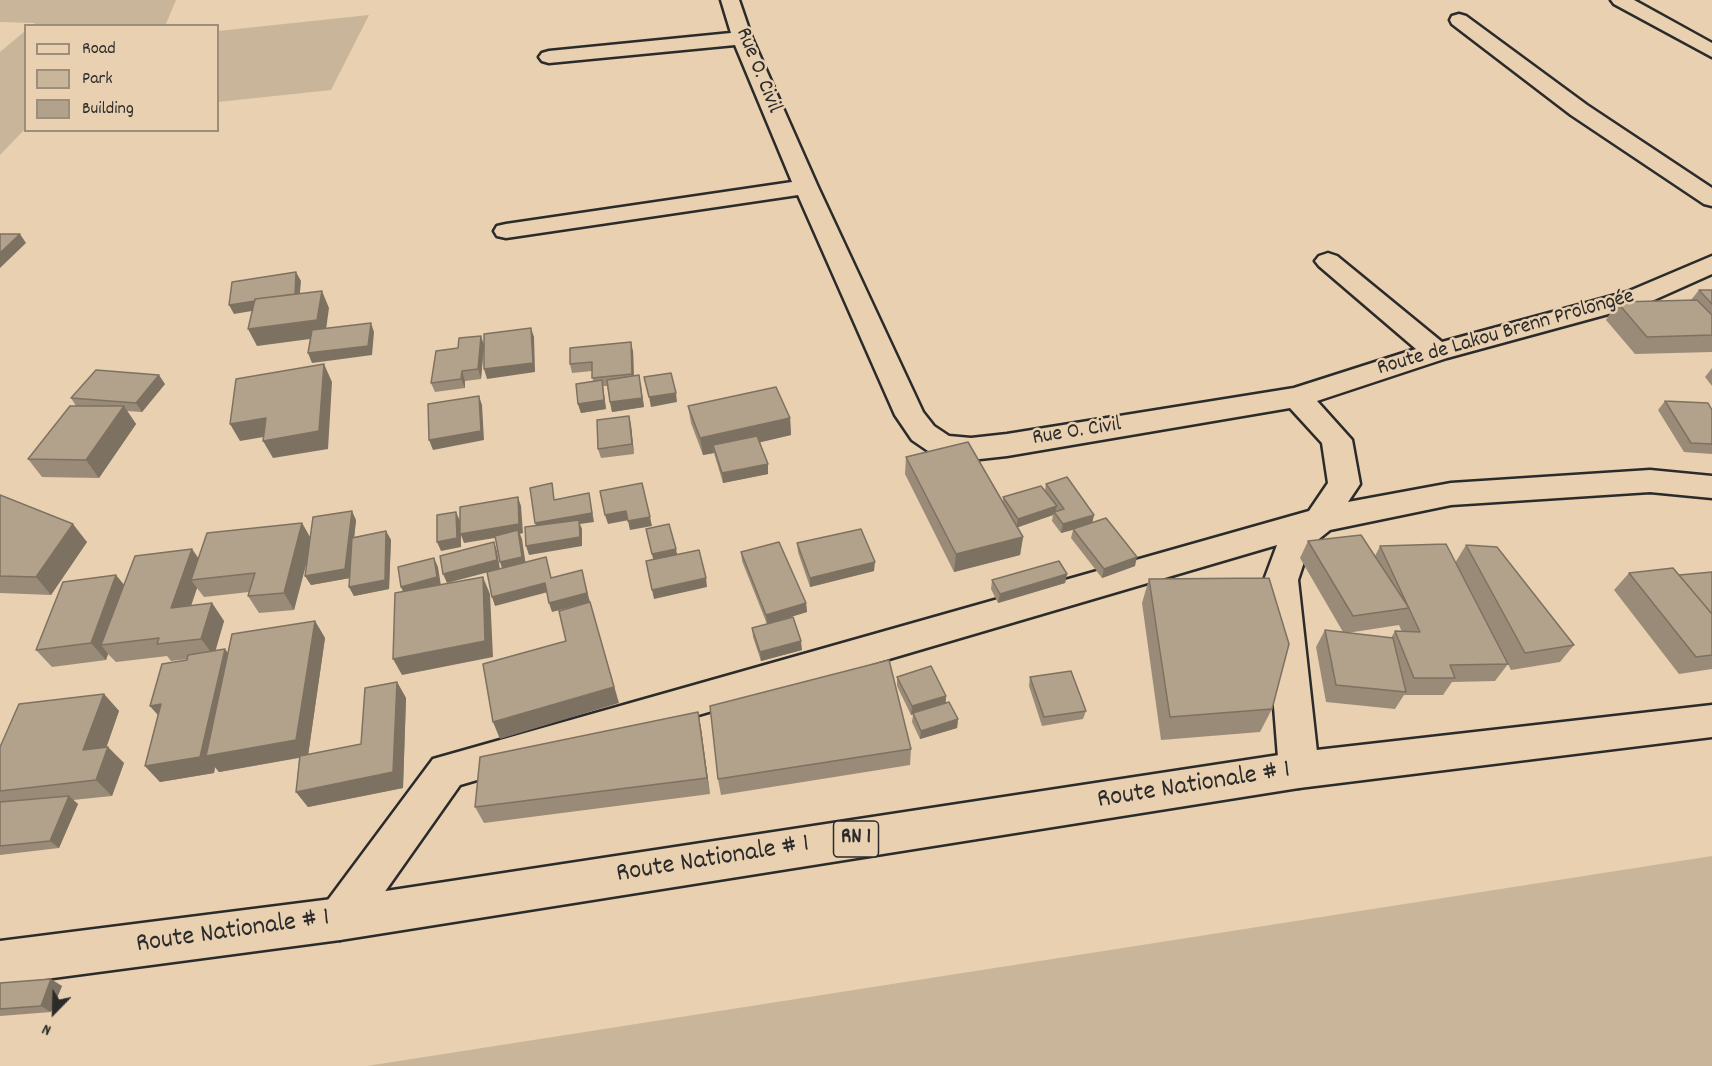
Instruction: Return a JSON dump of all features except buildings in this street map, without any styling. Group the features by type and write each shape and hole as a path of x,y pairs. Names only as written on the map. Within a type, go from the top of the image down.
{"street":[{"name":"Rue O. Civil","path":"730,0 742,38 806,188 910,415 923,433 942,446 970,449 1297,397"},
{"path":"1620,0 1712,51"},
{"path":"1459,20 1579,110 1712,199"},
{"path":"549,57 742,38"},
{"path":"506,231 806,188"},
{"path":"1328,261 1437,352"},
{"name":"Route de Lakou Brenn Prolongée","path":"1297,397 1437,352 1636,298 1712,264"},
{"path":"1297,397 1337,440 1344,484 1320,520 1295,540 1281,580 1299,770"},
{"path":"340,919 447,771 1320,520 1451,494 1650,482 1712,487"},
{"name":"Route Nationale # 1","path":"0,963 340,919 1299,770 1712,721"}],"green space":[{"path":"0,0 176,0 166,24 0,22"},
{"path":"369,15 331,90 219,102 219,31"},
{"path":"24,32 24,130 0,155 0,52"},
{"path":"1712,856 1712,1066 367,1066"}]}
